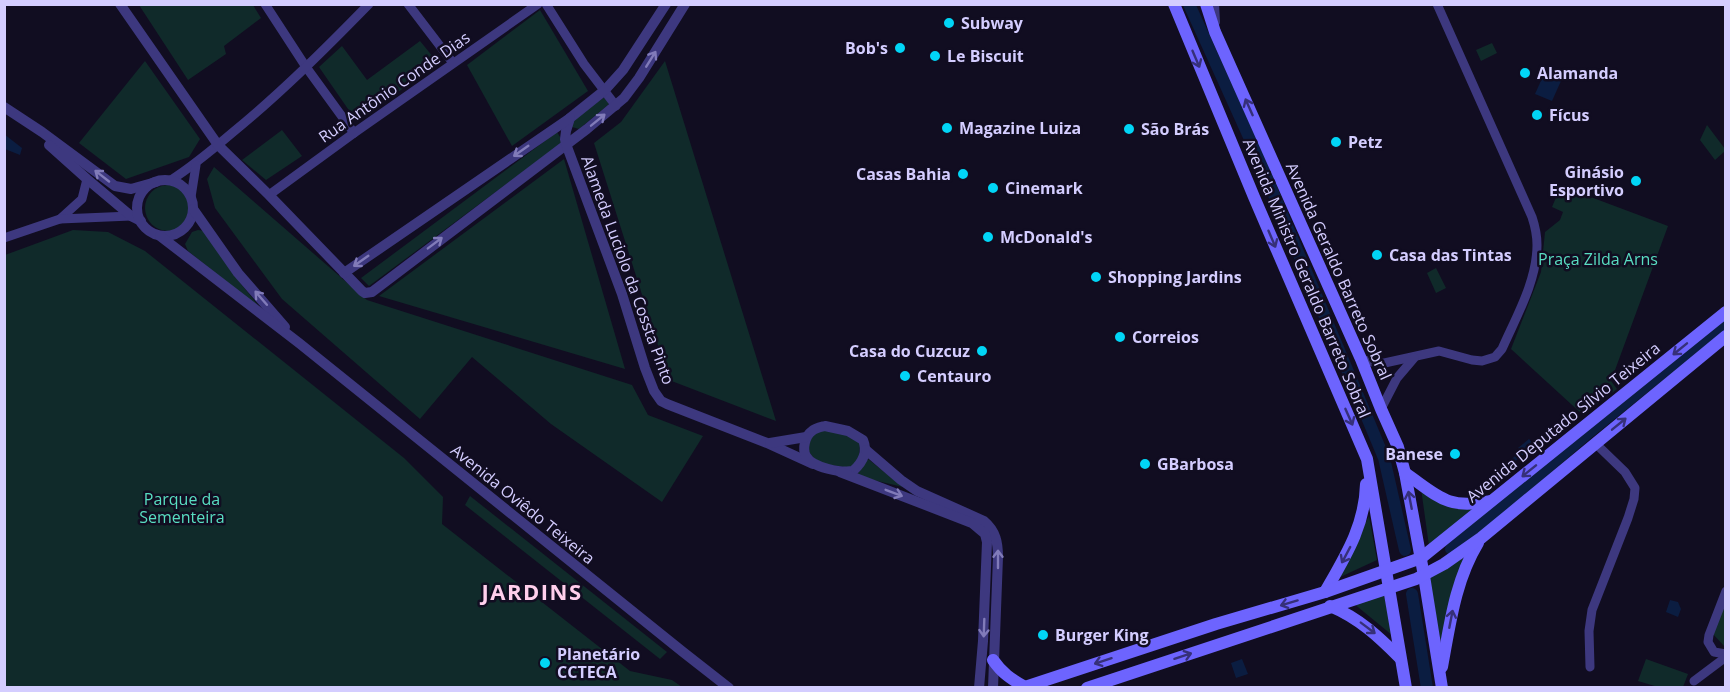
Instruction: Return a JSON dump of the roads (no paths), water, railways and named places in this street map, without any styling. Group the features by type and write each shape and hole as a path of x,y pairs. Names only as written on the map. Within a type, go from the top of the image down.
{"main road":[{"name":"Avenida Ministro Geraldo Barreto Sobral","path":"1174,4 1367,459 1406,687"},
{"name":"Avenida Geraldo Barreto Sobral","path":"1206,4 1215,32 1398,447 1421,558 1441,682"},
{"name":"Avenida Deputado Sílvio Teixeira","path":"1385,571 1421,558 1725,312"},
{"path":"1087,687 1330,606 1388,590 1424,576 1481,538 1725,336"},
{"path":"1325,592 1355,537 1362,519 1366,501 1367,459"},
{"path":"1405,473 1442,499 1454,503 1476,504 1494,500"},
{"path":"1441,682 1455,599 1462,575 1481,538"},
{"path":"993,660 1000,671 1023,687 1385,571"},
{"path":"1330,606 1350,615 1366,626 1400,658"}],"street":[{"path":"120,4 218,145 344,273 570,117 605,90 629,61 666,4"},
{"path":"265,4 306,68 354,133"},
{"path":"4,107 115,186 131,189 171,180 196,165 260,110 306,68 369,4"},
{"path":"408,4 453,63"},
{"name":"Rua Antônio Conde Dias","path":"269,195 538,4"},
{"path":"546,4 584,64 616,106"},
{"name":"Alameda Luciolo da Cossta Pinto","path":"344,273 362,291 372,292 616,106 632,89 685,4"},
{"path":"1214,4 1215,32"},
{"path":"1361,359 1380,364 1439,351 1472,360 1482,361 1495,357 1502,349 1535,266 1537,245 1532,217 1437,4"},
{"path":"18,117 87,179 152,233 160,236 178,233 186,227 191,218 193,209 191,197 196,165"},
{"name":"Alameda Luciolo da Cossta Pinto","path":"570,117 566,131 566,144 622,294 645,368 654,391 661,401 813,464"},
{"path":"60,219 82,199 87,179"},
{"path":"171,180 179,183 191,197"},
{"path":"136,219 141,194 156,182"},
{"name":"Avenida Oviêdo Teixeira","path":"193,209 238,273 298,343"},
{"path":"4,238 60,219 136,219"},
{"name":"Avenida Oviêdo Teixeira","path":"160,236 298,343 729,687"},
{"path":"1381,409 1397,378 1414,358"},
{"path":"980,687 987,553 985,534 972,523 840,472 813,464 804,451 806,437 812,430 825,426 848,431 863,440 866,450 917,491 974,515 990,526 996,536 999,557 993,687"},
{"path":"767,443 806,437"},
{"path":"1590,667 1589,631 1592,610 1628,518 1635,488 1626,472 1595,443"},
{"path":"840,472 856,469 866,450"},
{"path":"1725,591 1708,642 1714,652 1725,655"},
{"path":"1694,681 1725,655"}],"water":[{"path":"1548,65 1565,72 1552,101 1535,94"},
{"path":"4,134 22,148 20,155 5,149"},
{"path":"1529,439 1534,445 1511,465 1508,462 1521,451 1518,448"},
{"path":"1670,600 1678,602 1681,609 1678,617 1666,612"},
{"path":"1242,659 1248,674 1236,678 1231,663"}],"waterway":[{"path":"1189,4 1259,159 1384,458 1405,550"},
{"path":"1451,549 1726,321"},
{"path":"1412,594 1427,688"}],"place":[{"name":"Subway","path":"949,23"},
{"name":"Bob's","path":"900,48"},
{"name":"Le Biscuit","path":"935,56"},
{"name":"Alamanda","path":"1525,73"},
{"name":"Fícus","path":"1537,115"},
{"name":"Magazine Luiza","path":"947,128"},
{"name":"São Brás","path":"1129,129"},
{"name":"Petz","path":"1336,142"},
{"name":"Casas Bahia","path":"963,174"},
{"name":"Ginásio Esportivo","path":"1636,181"},
{"name":"Cinemark","path":"993,188"},
{"name":"McDonald's","path":"988,237"},
{"name":"Casa das Tintas","path":"1377,255"},
{"name":"Shopping Jardins","path":"1096,277"},
{"name":"Correios","path":"1120,337"},
{"name":"Casa do Cuzcuz","path":"982,351"},
{"name":"Centauro","path":"905,376"},
{"name":"Banese","path":"1455,454"},
{"name":"GBarbosa","path":"1145,464"},
{"name":"Burger King","path":"1043,635"},
{"name":"Planetário CCTECA","path":"545,663"}],"district":[{"name":"JARDINS","path":"532,591"}],"park label":[{"name":"Praça Zilda Arns","path":"1598,259"},
{"name":"Parque da Sementeira","path":"182,508"}]}
